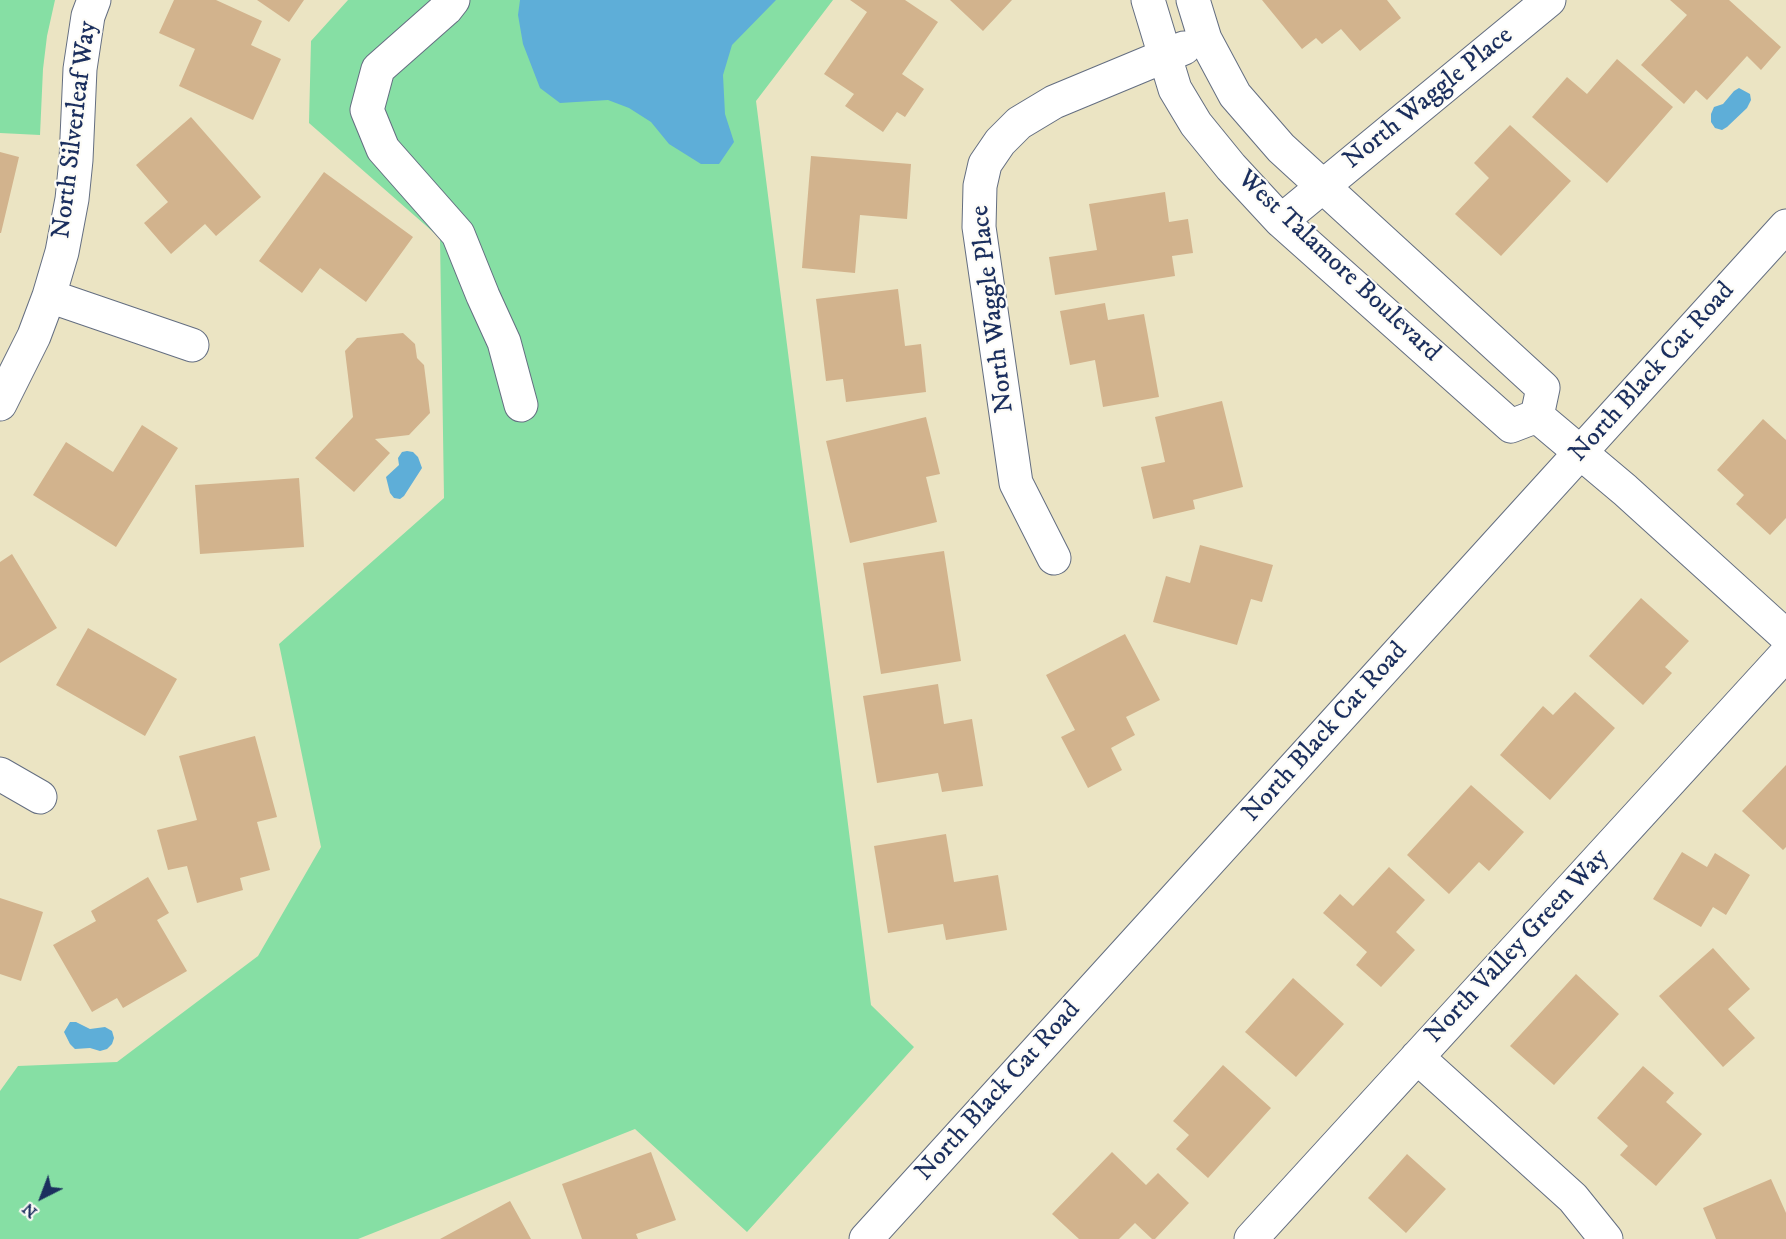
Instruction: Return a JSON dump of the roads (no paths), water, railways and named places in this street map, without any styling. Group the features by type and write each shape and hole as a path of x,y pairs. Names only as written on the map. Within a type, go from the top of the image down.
{"street":[{"name":"North Silverleaf Way","path":"0,404 34,336 62,252 72,199 76,160 80,69 88,16 94,0"},
{"path":"453,0 446,9 378,69 367,110 383,149 458,234 504,342 521,405"},
{"name":"West Talamore Boulevard","path":"1148,0 1164,57 1176,89 1196,124 1231,167 1281,221 1511,426 1537,416 1543,388 1281,147 1235,95 1205,39 1192,0"},
{"name":"North Waggle Place","path":"1281,221 1549,0"},
{"name":"North Waggle Place","path":"1054,558 1016,483 979,227 980,186 985,165 1000,142 1019,123 1054,102 1205,39"},
{"name":"North Black Cat Road","path":"866,1239 1786,226"},
{"path":"49,296 192,345"},
{"path":"1537,416 1625,490 1786,636"},
{"name":"North Valley Green Way","path":"1251,1239 1786,654"},
{"path":"0,774 40,797"},
{"path":"1417,1057 1574,1198 1606,1239"}],"water":[{"path":"520,0 776,0 732,45 723,75 725,114 734,142 719,164 701,164 669,144 651,122 629,108 608,100 560,103 540,88 523,44 518,15"},
{"path":"1739,88 1750,94 1751,100 1747,108 1727,127 1722,130 1715,128 1711,122 1714,107 1723,104"},
{"path":"402,452 413,452 418,457 422,468 404,496 400,499 394,498 390,493 386,477 399,465 398,458"},
{"path":"70,1022 76,1022 90,1029 105,1027 112,1031 114,1038 112,1044 100,1051 90,1048 75,1049 64,1032"}]}
